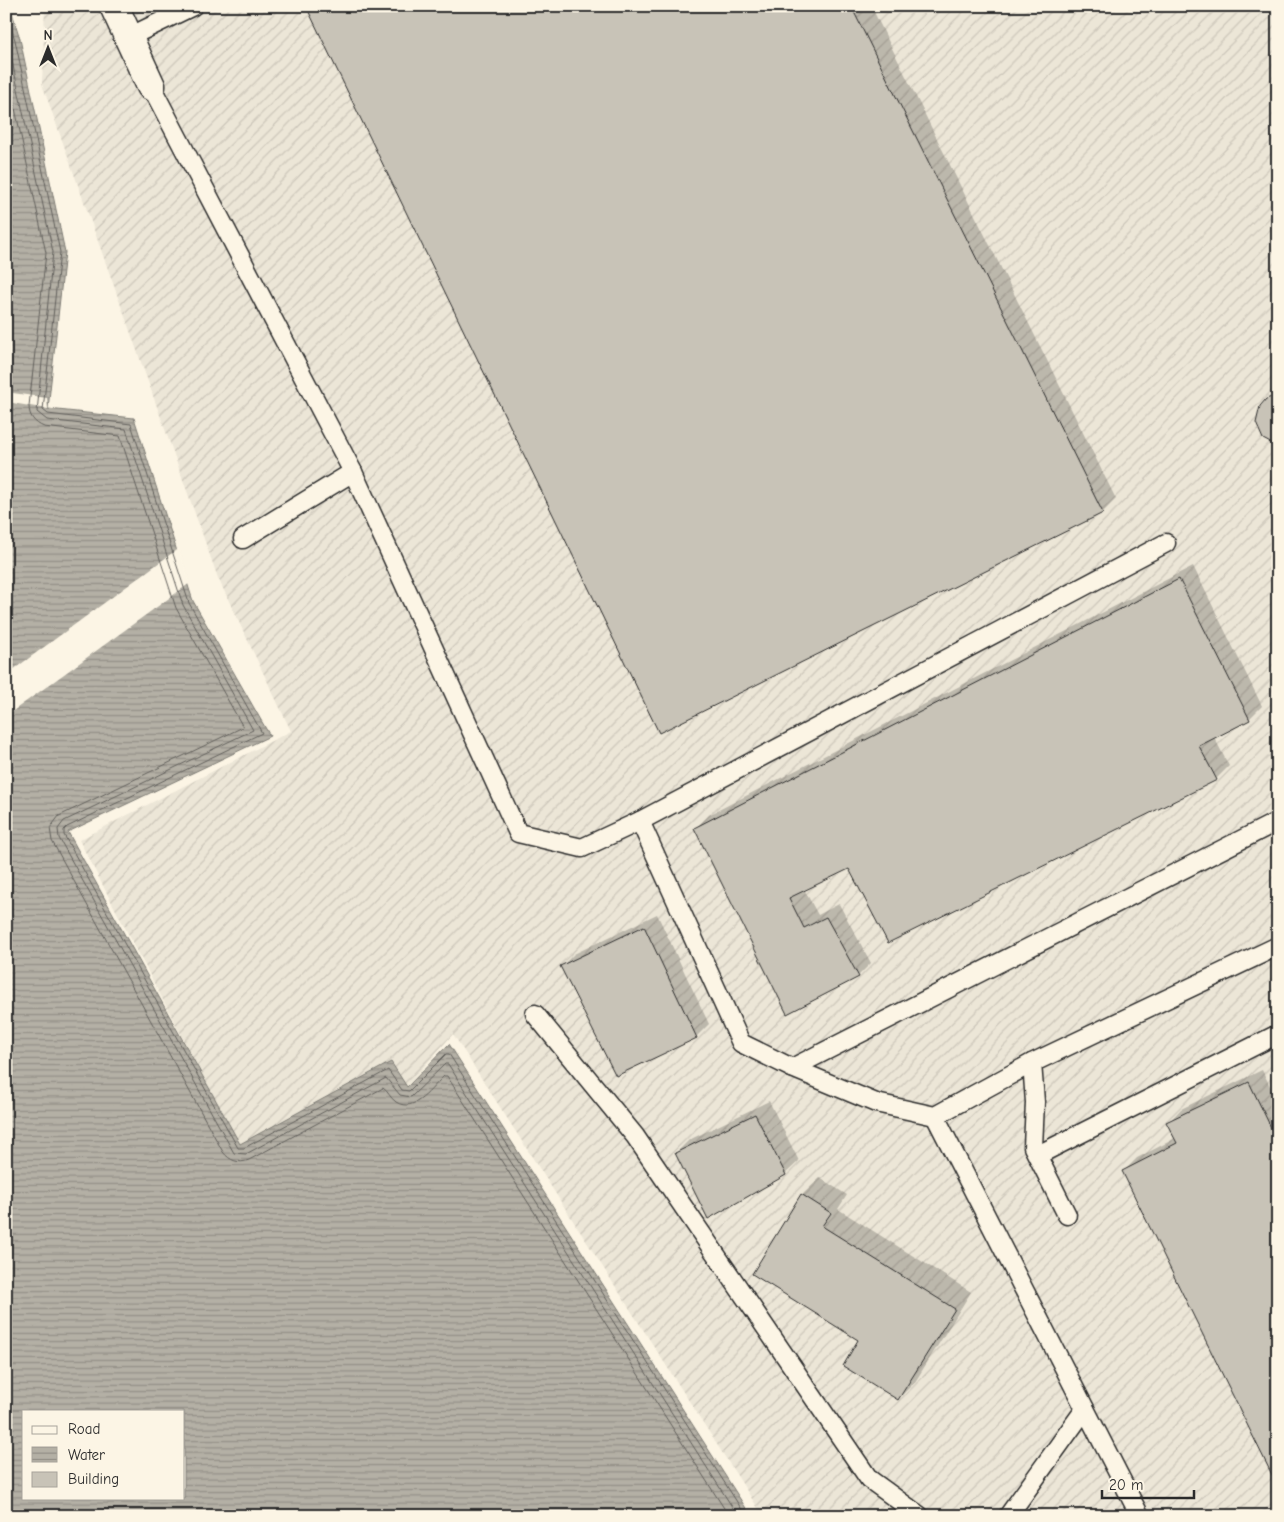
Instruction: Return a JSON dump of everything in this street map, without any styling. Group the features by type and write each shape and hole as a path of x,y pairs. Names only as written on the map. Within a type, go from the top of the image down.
{"street":[{"path":"114,6 151,86"}],"lane":[{"path":"129,38 193,6"},
{"path":"151,86 354,472 518,833 582,848 640,821 1166,543"},
{"path":"243,539 354,472"},
{"path":"640,821 741,1043 792,1068 876,1103 935,1116 1032,1063 1278,946"},
{"path":"792,1068 1278,821"},
{"path":"535,1014 635,1136 869,1479 920,1516"},
{"path":"1038,1156 1278,1034"},
{"path":"1032,1063 1035,1102 1033,1147 1067,1214"},
{"path":"935,1116 1140,1516"},
{"path":"1008,1516 1085,1409"}],"shaded area":[{"path":"45,6 1278,6 1278,1516 763,1516 453,1034 406,1087 240,1147 79,840 291,731 218,578 42,84"}],"water":[{"path":"6,6 10,6 20,39 65,252 48,409 134,418 193,601 270,736 68,832 240,1144 391,1062 407,1087 449,1044 751,1516 6,1516"}],"pier":[{"path":"6,392 47,398 48,409 6,402"},
{"path":"179,548 190,583 6,716 6,675"}],"building":[{"path":"306,6 851,6 1103,513 659,733"},
{"path":"1278,395 1278,447 1263,439 1256,423 1260,406 1266,399"},
{"path":"1179,579 1250,720 1199,746 1217,780 888,943 849,869 789,898 804,928 826,917 859,977 787,1014 694,828"},
{"path":"644,926 697,1038 616,1076 560,966"},
{"path":"1249,1082 1278,1142 1278,1487 1122,1171 1177,1143 1166,1122"},
{"path":"755,1114 786,1175 708,1219 675,1153"},
{"path":"801,1194 831,1213 822,1226 955,1309 898,1400 843,1366 858,1340 752,1274"}]}
